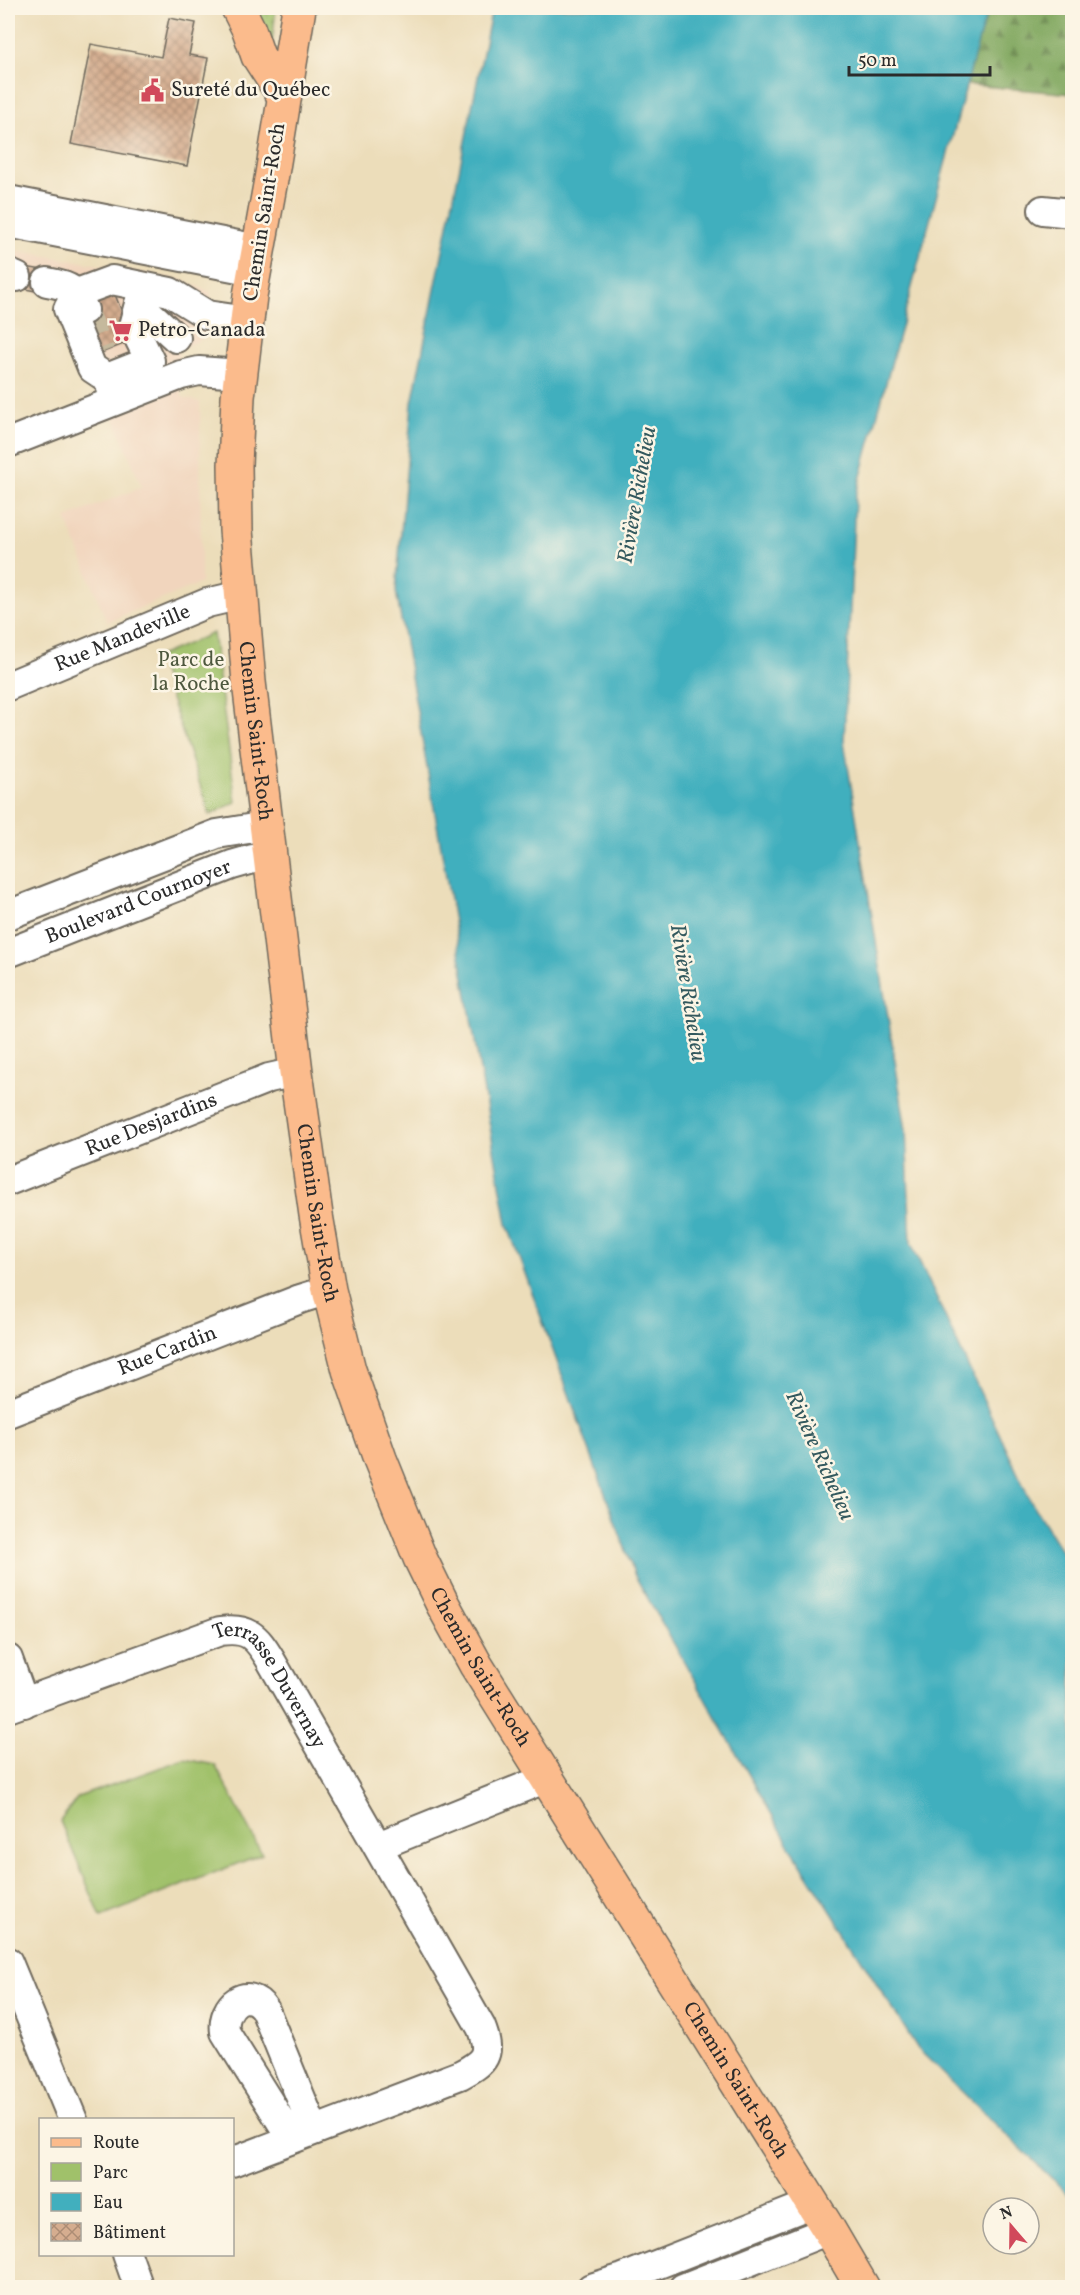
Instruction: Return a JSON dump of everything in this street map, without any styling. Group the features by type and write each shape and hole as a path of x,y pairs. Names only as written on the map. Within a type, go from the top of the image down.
{"main road":[{"path":"238,8 258,56 284,96"},
{"name":"Chemin Saint-Roch","path":"298,8 256,260 241,374 235,465 236,530 268,842 296,1072 315,1215 341,1343 361,1409 420,1558 476,1665 821,2216 863,2288"}],"street":[{"path":"1043,210 1072,213"},
{"path":"9,215 256,260"},
{"path":"9,215 149,251 256,260"},
{"path":"149,251 133,326 155,372"},
{"path":"108,377 92,369 68,309 112,280 141,295 176,338"},
{"path":"47,282 64,285 81,302"},
{"path":"141,295 170,292 207,315 248,321"},
{"path":"155,372 176,338 200,310"},
{"path":"8,443 108,377 155,372 200,371 241,374"},
{"name":"Rue Mandeville","path":"8,687 207,603 241,595"},
{"name":"Boulevard Cournoyer","path":"8,915 218,834 268,842"},
{"name":"Boulevard Cournoyer","path":"8,953 232,865 253,859 268,842"},
{"name":"Rue Desjardins","path":"8,1181 269,1078 296,1072"},
{"name":"Rue Cardin","path":"8,1413 300,1299 329,1290"},
{"name":"Terrasse Duvernay","path":"16,1705 220,1631 235,1629 247,1631 256,1638 270,1659 481,2027 488,2043 486,2056 476,2067 234,2161"},
{"path":"8,1659 16,1705"},
{"path":"378,1846 547,1778"},
{"path":"8,1962 72,2118"},
{"path":"591,2288 625,2283 821,2216"},
{"path":"683,2288 821,2216"},
{"path":"128,2256 139,2288"}],"shaded area":[{"path":"8,249 183,280 211,292 210,335 178,350 182,397 200,402 201,583 107,622 66,518 142,487 64,298 8,285"}],"green space":[{"path":"252,8 276,8 271,52"},
{"path":"973,8 1072,8 1072,94 950,83"},
{"name":"Parc de la Roche","path":"213,633 236,802 210,815 157,657"},
{"path":"184,1759 215,1765 262,1854 101,1917 60,1821 78,1797"}],"water":[{"name":"Rivière Richelieu","path":"492,8 989,8 855,498 844,741 906,1130 911,1243 1031,1502 1072,1568 1072,2198 918,2049 791,1848 635,1576 507,1224 396,591 412,403"}],"building":[{"path":"169,18 196,23 189,55 208,58 187,166 71,144 91,44 161,57"},
{"path":"19,266 49,271 46,293 15,287"},
{"path":"114,292 133,340 94,356 76,313 86,297"}],"tunnel":[{"path":"84,310 101,353"}],"place":[{"name":"Sureté du Québec","path":"153,90"},
{"name":"Petro-Canada","path":"120,330"}]}
